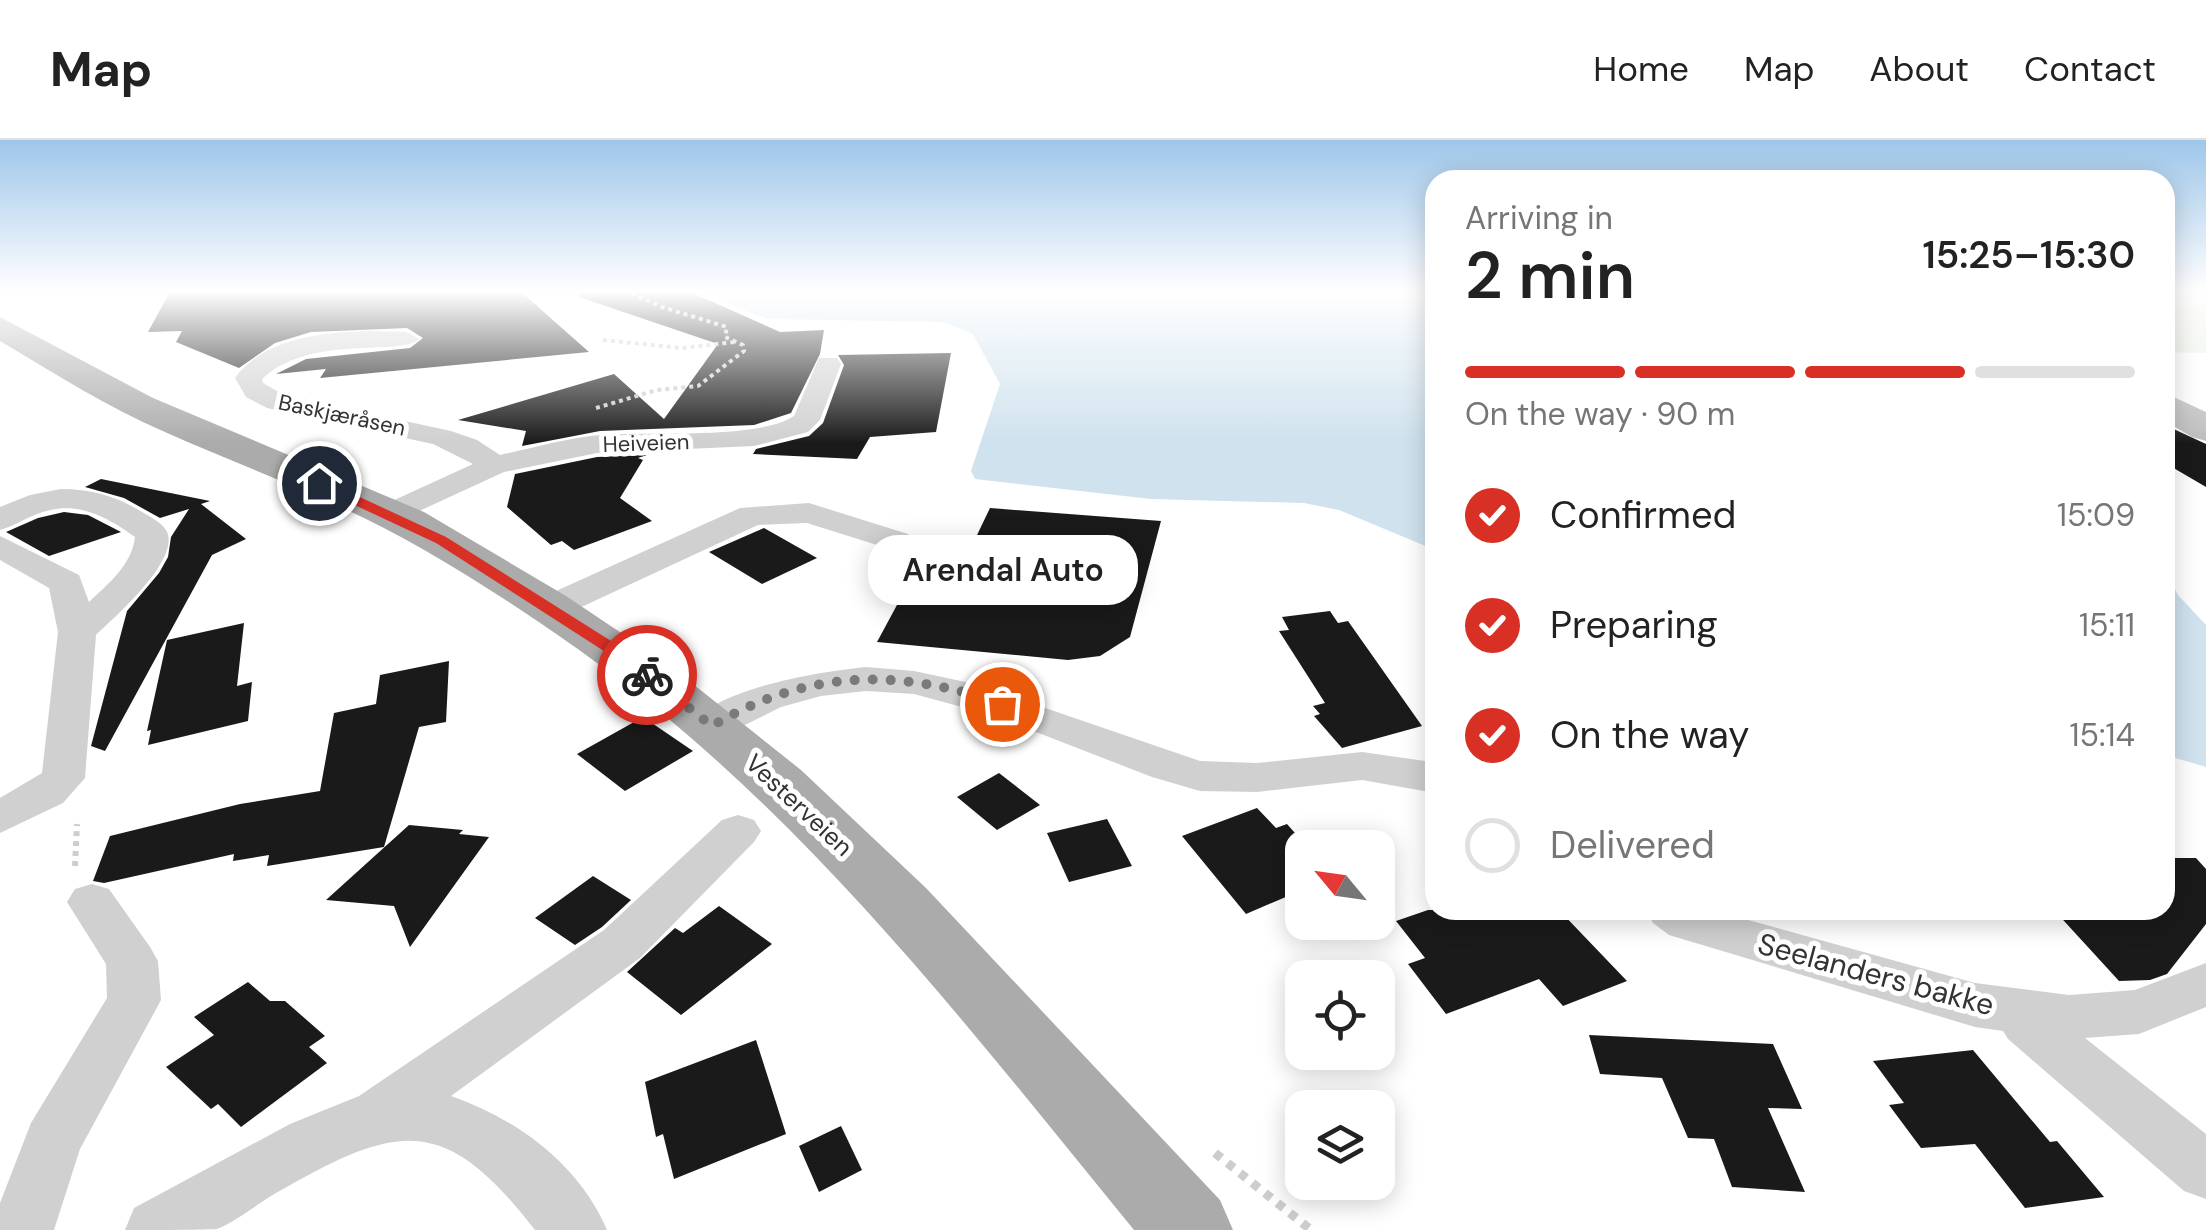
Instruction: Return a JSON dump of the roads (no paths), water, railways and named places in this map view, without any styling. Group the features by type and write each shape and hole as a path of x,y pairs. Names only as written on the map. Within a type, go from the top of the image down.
{"main road":[{"name":"Vesterveien","path":"24,341 137,405 391,514 441,540 613,650 712,726 801,804 912,914 1189,1230"},
{"path":"2175,410 2206,429"}],"street":[{"name":"Baskjæråsen","path":"339,341 304,347 258,366 248,378 250,388 277,402 441,436 467,446 494,465"},
{"name":"Heiveien","path":"494,465 597,444 754,437 798,426 806,420 828,364"},
{"path":"391,514 494,465"},
{"path":"0,520 38,503 81,497 118,507 152,534 154,546 143,563 111,601 77,632"},
{"path":"549,608 752,515 809,513 896,541"},
{"path":"0,546 66,583 77,632 63,778 47,792 0,817"},
{"path":"712,726 747,705 782,694 872,677 913,679 970,693 1198,776 1243,778 1356,766 1425,776"},
{"path":"157,1230 304,1148 378,1116 622,944 738,831"},
{"path":"22,1230 52,1142 134,1000 132,961 92,902"},
{"name":"Seelanders bakke","path":"1684,920 1975,1005 2022,1011 2028,1023 2206,1171"},
{"path":"2022,1011 2069,1018 2139,1012 2206,984"},
{"path":"378,1116 397,1113 450,1122 499,1146 576,1230"}],"water":[{"path":"977,341 1425,341 1425,546 1339,510 1304,503 1151,499 975,479 971,471 1000,384"},
{"path":"2175,589 2206,625 2206,767 2175,758"}],"place":[{"name":"Arendal Auto","path":"1002,704"}]}
